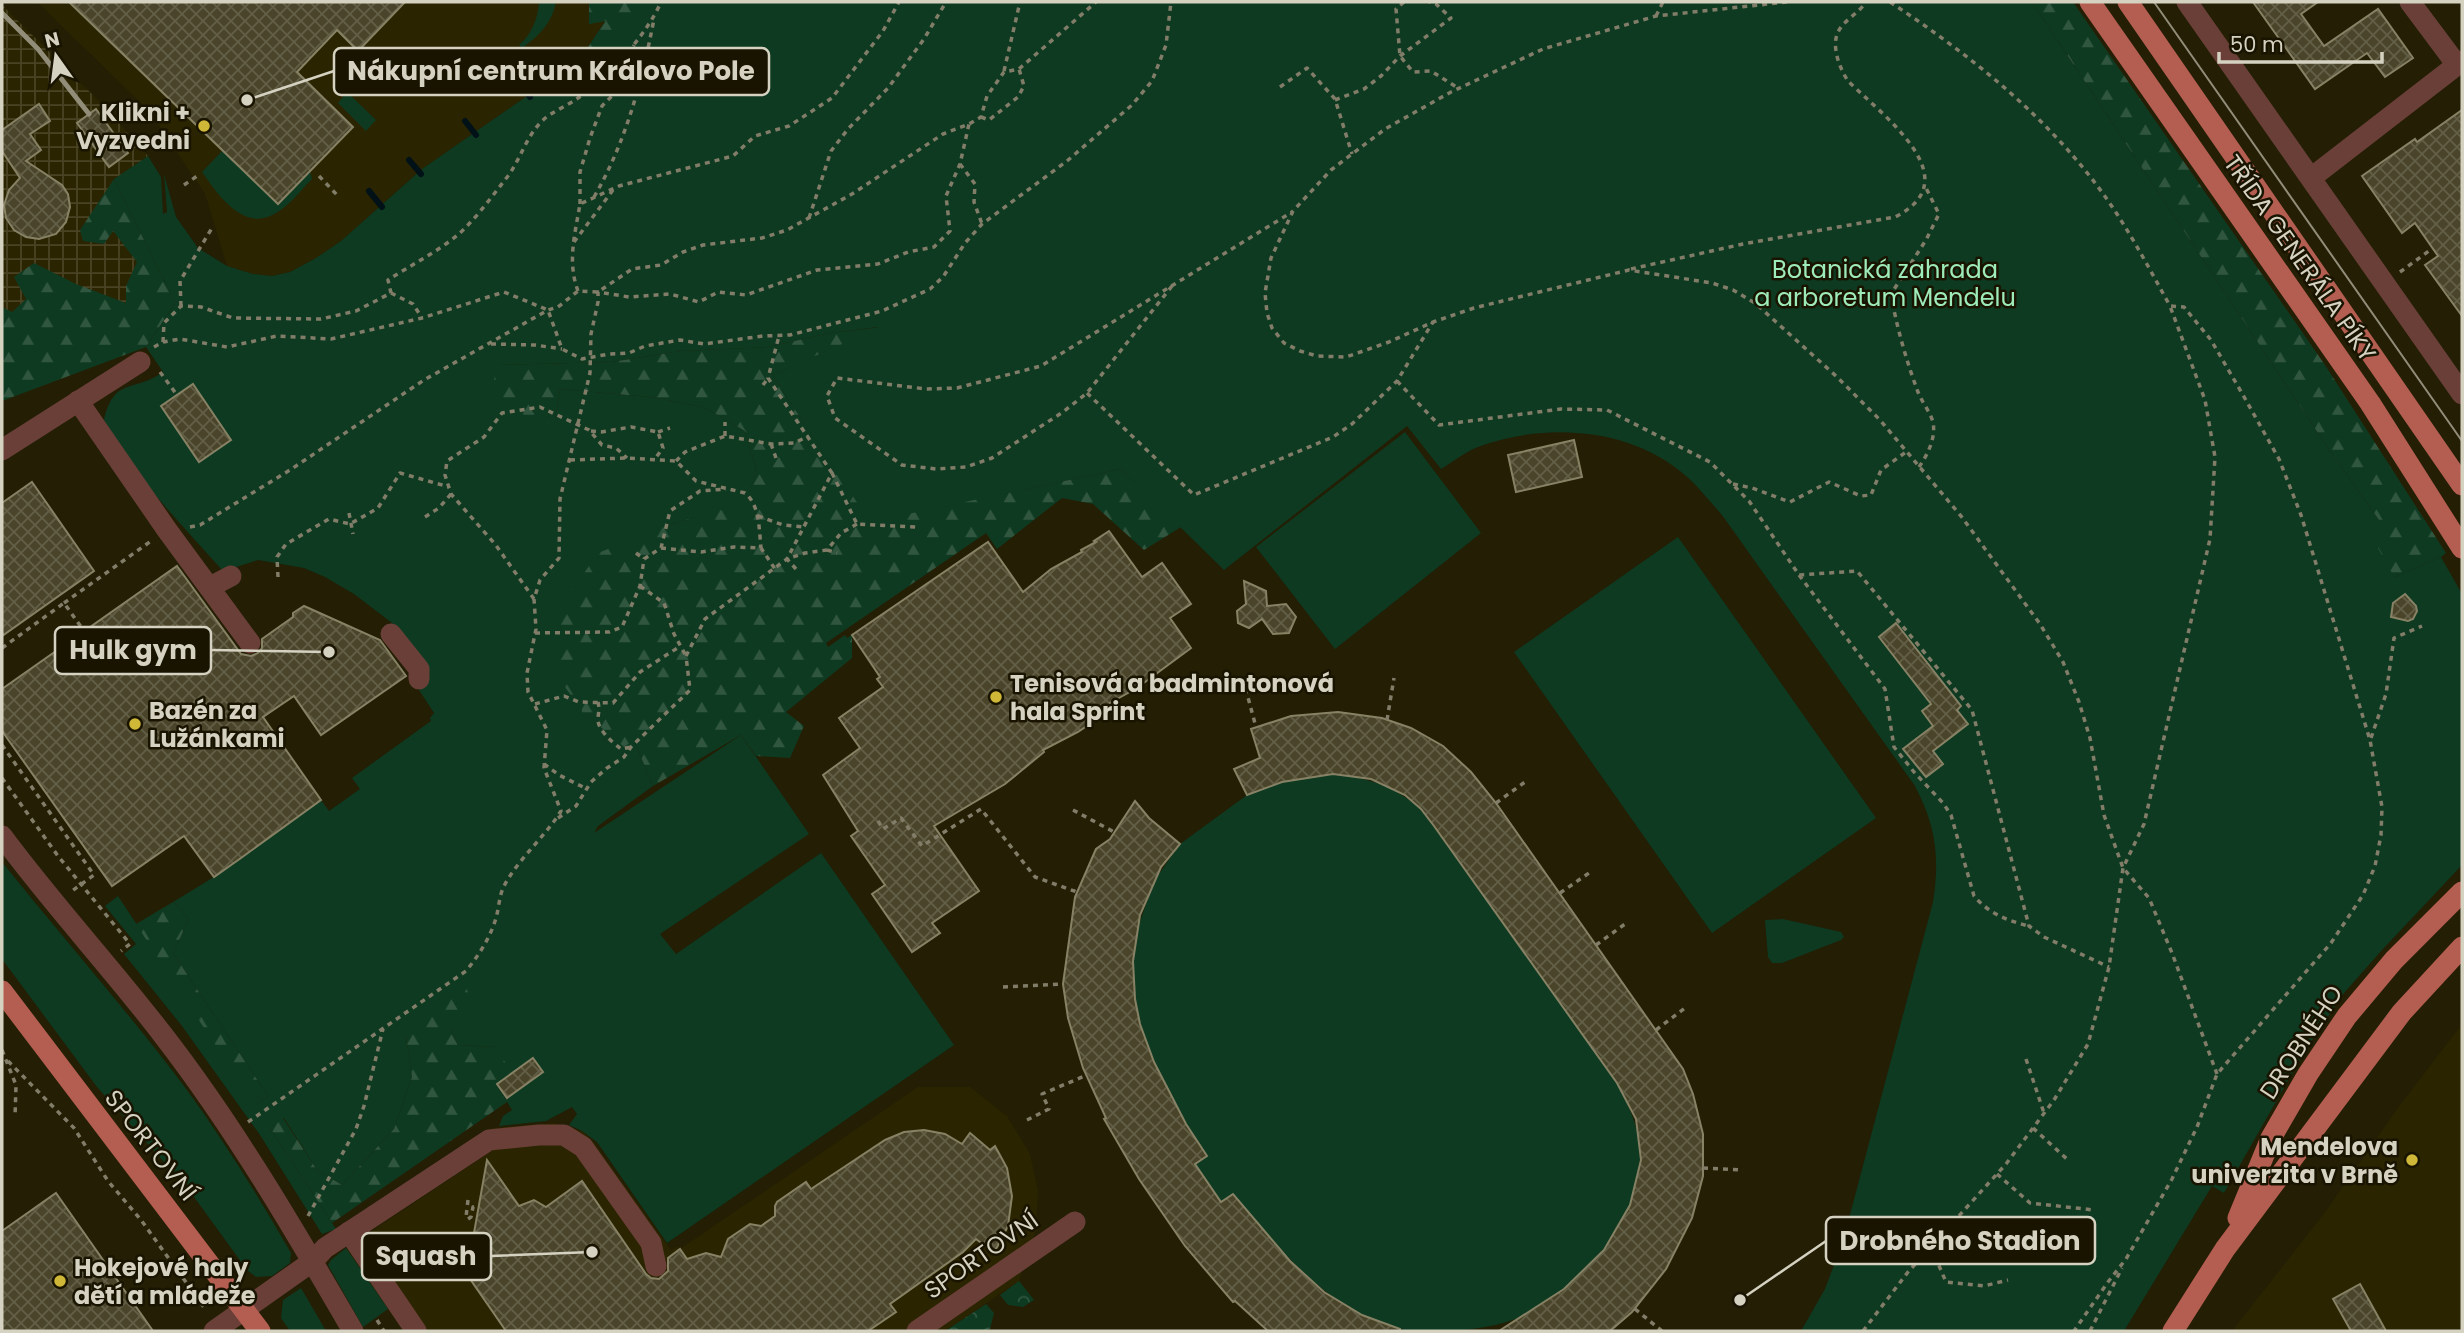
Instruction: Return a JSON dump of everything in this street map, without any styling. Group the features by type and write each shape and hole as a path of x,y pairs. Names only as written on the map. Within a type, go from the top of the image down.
{"main road":[{"name":"TŘÍDA GENERÁLA PÍKY","path":"2090,2 2370,404 2462,548"},
{"name":"TŘÍDA GENERÁLA PÍKY","path":"2128,2 2462,485"},
{"name":"DROBNÉHO","path":"2225,1249 2271,1138 2308,1074 2369,987 2462,892"},
{"name":"DROBNÉHO","path":"2173,1331 2225,1249 2402,1012 2462,947"},
{"name":"SPORTOVNÍ","path":"2,991 260,1331"}],"street":[{"path":"2188,2 2462,394"},
{"path":"2311,178 2459,63 2410,2"},
{"path":"2,450 140,362"},
{"path":"78,401 167,530 250,643"},
{"path":"210,587 231,576"},
{"path":"391,634 419,669 419,678"},
{"path":"2,836 55,905 164,1035 232,1133 313,1261 353,1331"},
{"path":"217,1329 313,1261 325,1248 489,1140 564,1135 583,1147 651,1243 656,1266"},
{"name":"SPORTOVNÍ","path":"917,1331 1075,1222"},
{"path":"349,1232 416,1331"}],"path":[{"path":"391,293 388,280 459,234 518,163 526,142 543,120 580,97 635,43 654,17 661,2"},
{"path":"580,204 614,189 733,156 755,136 789,126 832,98 883,31 899,2"},
{"path":"809,218 831,151 848,129 888,88 925,39 946,2"},
{"path":"598,292 632,269 662,265 682,252 703,245 762,238 787,230 852,194 943,134 981,117 987,96 1004,72 1020,2"},
{"path":"1004,72 1019,69 1096,2"},
{"path":"487,344 535,345 562,349 582,359 629,353 645,346 680,341 704,344 790,335 883,311 930,289 943,277 965,243 982,224 1067,161 1132,105 1152,81 1166,46 1171,2"},
{"path":"1404,2 1396,9 1400,56 1413,72 1431,71 1458,88"},
{"path":"1335,100 1364,89 1400,56 1451,18 1436,4 1429,2"},
{"path":"1656,16 1663,2"},
{"path":"1172,286 1087,393 1063,412 992,458 966,467 936,469 902,465 835,418 827,396 837,378 926,389 957,388 1041,366 1293,211 1324,177 1385,129 1458,88 1544,49 1656,16 1787,2"},
{"path":"1293,211 1271,258 1265,293 1272,328 1284,343 1317,356 1346,357 1474,308 1769,239 1895,218 1908,211 1921,198 1925,186 1925,172 1914,148 1848,81 1842,71 1836,43 1838,32 1866,2"},
{"path":"1863,1331 1886,1299 1997,1174 2045,1113 2088,1044 2109,967 2123,869 2144,824 2210,539 2215,457 2205,400 2170,306 2127,229 2103,195 2058,141 2010,92 1943,38 1890,2"},
{"path":"593,198 606,176 631,116 645,66 654,17"},
{"path":"578,292 571,274 580,204 580,172 602,106 613,95 635,43"},
{"path":"1280,87 1307,68 1335,100 1352,154"},
{"path":"981,117 989,120 1018,97 1024,86 1019,69"},
{"path":"167,530 200,525 290,470 424,380 548,310 558,307 578,292 629,297 670,294 699,302 718,292 746,295 817,270 878,264 908,252 934,247 950,231 946,196 960,164 970,124"},
{"path":"960,164 975,184 974,202 982,224"},
{"path":"184,185 200,174"},
{"path":"319,176 338,196"},
{"path":"1919,467 1929,452 1933,439 1933,421 1918,392 1896,323 1891,293 1926,240 1939,214 1925,186"},
{"path":"573,244 614,189"},
{"path":"163,342 164,323 181,306 180,281 212,228"},
{"path":"2394,276 2433,248"},
{"path":"1629,270 1712,283 1733,290 1755,303 1880,420 1961,516 2040,624 2063,662 2079,702 2090,738 2104,815 2123,869 2149,898 2217,1074"},
{"path":"177,395 155,366 140,362 150,349 163,342 180,339 227,347 277,337 331,339 422,317 504,292 548,310 562,349"},
{"path":"232,1133 466,971 482,951 496,921 503,888 561,811 544,764 547,730 528,692 527,673 535,633 534,599 540,580 559,558 560,499 592,357 591,334 598,292"},
{"path":"181,306 201,307 233,318 321,319 356,311 391,293"},
{"path":"391,293 413,304 422,317"},
{"path":"2090,1331 2126,1259 2172,1179 2197,1127 2217,1074 2331,943 2363,895 2375,866 2381,835 2382,807 2370,740 2301,516 2279,459 2211,340 2184,307 2170,306"},
{"path":"1087,393 1194,495 1333,437 1352,424 1396,381 1433,322"},
{"path":"763,385 768,379 779,336"},
{"path":"768,379 832,473 857,524"},
{"path":"1396,381 1439,425 1561,409 1607,410 1710,462 1749,501 1799,575 1885,689 1894,747 1951,815 1974,896 1982,906 2012,922 2029,926 2044,937 2109,967"},
{"path":"534,599 495,544 451,494 445,475 447,461 484,436 502,413 540,408 578,427 601,432 631,427 658,432 670,428"},
{"path":"725,436 726,422"},
{"path":"589,430 602,445 617,448 626,458"},
{"path":"654,460 663,448 658,432"},
{"path":"676,461 685,452 725,436 771,444 794,443 809,436"},
{"path":"771,444 776,458"},
{"path":"1732,484 1752,488 1790,502 1829,482 1861,496 1871,495 1881,470 1906,452"},
{"path":"570,460 626,458 676,461 696,481 699,491"},
{"path":"278,577 277,557 286,544 329,519 350,524 378,508 400,473 449,487"},
{"path":"787,559 832,473"},
{"path":"696,481 745,493 751,498 758,516 761,548 775,569"},
{"path":"661,548 670,510 699,491 726,489"},
{"path":"425,517 439,508 451,494"},
{"path":"349,513 354,534"},
{"path":"758,516 783,525 803,527"},
{"path":"827,550 841,533 857,524 916,527"},
{"path":"2,648 149,542"},
{"path":"535,633 609,632 622,627 640,586 644,559 661,548 701,552 734,547 761,548"},
{"path":"686,656 705,619 787,559 827,550 837,553"},
{"path":"636,553 644,559"},
{"path":"787,559 796,569"},
{"path":"1799,575 1857,572 1972,710 2029,926"},
{"path":"556,819 576,806 591,782 624,757 690,690 686,656 664,603 640,586"},
{"path":"64,603 83,631"},
{"path":"2370,740 2386,694 2394,638 2422,626"},
{"path":"535,704 565,696 579,702 613,703 640,672 680,647"},
{"path":"1387,720 1394,678"},
{"path":"1243,679 1256,727"},
{"path":"598,701 600,729 621,749 631,747"},
{"path":"2,745 94,875 55,905"},
{"path":"544,764 587,789"},
{"path":"1496,803 1524,782"},
{"path":"878,821 883,829 901,818 922,846 981,809 1035,877 1077,892"},
{"path":"1073,810 1114,832"},
{"path":"1560,894 1589,873"},
{"path":"1597,945 1625,924"},
{"path":"1003,987 1063,984"},
{"path":"1656,1030 1685,1008"},
{"path":"307,1217 356,1129 384,1028"},
{"path":"2,1050 16,1085 15,1117"},
{"path":"2026,1059 2045,1113"},
{"path":"8,1061 74,1128 108,1181 141,1220 217,1329"},
{"path":"1027,1120 1049,1109 1042,1094 1087,1075"},
{"path":"2033,1128 2068,1160"},
{"path":"1703,1168 1743,1170"},
{"path":"1997,1174 2030,1203 2094,1210"},
{"path":"468,1200 468,1219 473,1206 479,1205"},
{"path":"1931,1247 1946,1282 1984,1286 2008,1280"},
{"path":"2074,1331 2126,1259"},
{"path":"1634,1309 1661,1331"},
{"path":"377,1320 384,1331"}],"shaded area":[{"path":"37,2 589,2 589,24 607,19 580,59 422,169 341,241 290,272 272,276 253,274 227,266 205,194 149,111"},
{"path":"2,5 101,103 148,156 114,180 175,303 2,373"},
{"name":"Mendelova univerzita v Brně","path":"2462,1024 2462,1331 2232,1331 2326,1211 2397,1109"},
{"path":"918,1087 970,1087 1007,1116 1030,1154 1038,1191 1036,1230 1019,1281 945,1331 403,1331 346,1248 495,1149 492,1128 554,1123 582,1131 593,1141 671,1250 678,1246 680,1249"}],"green space":[{"path":"539,2 556,2 544,28 522,48 519,45 534,25"},
{"name":"Botanická zahrada a arboretum Mendelu","path":"589,2 2032,2 2330,451 2379,520 2394,577 2441,557 2462,594 2462,865 2344,993 2306,1049 2224,1193 2212,1186 2124,1331 1801,1331 1825,1289 1843,1241 1933,902 1936,857 1932,829 1915,786 1722,515 1691,480 1664,460 1640,447 1613,439 1558,432 1504,439 1478,447 1441,469 1407,426 1224,570 1121,469 870,523 772,375 878,327 830,333 768,347 681,351 611,362 496,365 555,419 560,389 651,397 704,407 745,431 756,468 748,503 668,525 580,699 583,712 603,729 603,741 611,735 634,740 653,786 598,826 594,833 741,735 809,834 660,934 676,954 821,853 954,1045 667,1243 597,1142 569,1125 577,1114 572,1107 546,1121 499,1126 503,1116 512,1110 495,1083 496,1047 458,1045 450,1028 406,1036 412,1077 394,1129 342,1185 317,1170 284,1118 270,1128 336,1229 322,1234 260,1135 182,1026 124,954 136,944 105,906 118,896 256,1105 268,1096 173,953 189,919 173,902 214,877 321,800 329,811 360,789 352,778 431,721 434,713 419,690 423,676 396,626 354,594 304,568 258,560 223,571 159,499 116,441 104,420 108,406 119,391 163,372 146,347 175,303 114,179 148,156 161,177 163,214 167,212 164,174 176,217 198,248 227,266 253,274 272,276 290,272 341,241 422,169 580,59 606,20 589,24"},
{"path":"589,2 627,2 636,11 616,23 625,33 586,70 615,78 609,90 588,84 561,90 542,85 580,59 606,21 589,24"},
{"path":"2032,2 2073,2 2325,365 2446,553 2441,557 2394,577 2378,548 2381,536 2379,520 2330,451"},
{"path":"347,92 376,120 366,131 338,103"},
{"path":"222,151 277,204 310,171 312,179 291,202 276,213 264,218 243,215 224,200 202,172"},
{"path":"114,179 175,303 146,347 2,401 2,307 12,312 26,299 14,277 34,263 76,284 126,303 126,286 137,262 113,231 104,244 83,241 80,230"},
{"path":"881,327 772,375 870,522 1121,469 1181,527 1144,550 1093,504 1062,498 997,549 986,533 826,643 828,647 845,635 847,638 852,635 852,658 786,712 804,726 790,758 756,756 741,735 653,786 634,740 624,747 611,735 603,741 598,733 603,729 582,712 580,699 571,695 553,672 564,602 598,553 668,525 748,502 756,468 745,431 704,407 651,397 560,389 555,419 540,426 493,390 496,365 611,362 681,351 768,347 830,333"},
{"path":"1405,432 1481,533 1335,649 1256,547"},
{"path":"1678,537 1876,818 1712,933 1514,652"},
{"path":"1333,774 1380,784 1421,809 1617,1083 1633,1119 1640,1147 1640,1163 1631,1202 1612,1238 1585,1270 1553,1298 1508,1322 1464,1330 1405,1330 1378,1322 1330,1295 1288,1257 1233,1194 1221,1202 1195,1164 1186,1124 1154,1062 1140,1024 1135,999 1133,961 1136,933 1154,881 1180,844 1247,795 1282,782"},
{"path":"2,862 162,1057 226,1147 291,1253 290,1263 272,1276 256,1277 247,1270 189,1190 97,1087 2,959"},
{"path":"173,902 189,919 173,953 268,1096 255,1106 136,924"},
{"path":"1783,919 1841,932 1844,937 1782,963 1772,963 1768,957 1765,920"},
{"path":"465,986 476,1008 450,1028 458,1045 496,1047 511,1072 495,1083 507,1102 332,1223 270,1128 283,1118 317,1170 342,1185 394,1129 412,1077 406,1036 445,997"},
{"path":"346,1248 388,1309 363,1327 328,1265"},
{"path":"1019,1281 1034,1300 1023,1307 1008,1305 1000,1295"},
{"path":"301,1288 326,1331 290,1331 281,1318 283,1300"},
{"path":"986,1304 994,1313 987,1331 945,1331"}],"building":[{"path":"69,2 405,2 358,51 337,30 297,72 353,127 278,204"},
{"path":"2253,2 2318,2 2301,14 2324,46 2378,9 2413,58 2385,77 2367,53 2315,89"},
{"path":"39,104 50,121 30,134 41,150 26,161 62,185 68,194 70,207 66,222 56,234 39,239 26,237 14,230 6,218 4,205 9,190 20,178 2,151 2,130"},
{"path":"96,109 128,153 109,167 77,123"},
{"path":"2462,110 2462,316 2425,265 2438,256 2415,223 2402,233 2362,176"},
{"path":"193,384 231,440 199,462 161,406"},
{"path":"1574,440 1582,477 1516,492 1508,455"},
{"path":"32,482 94,571 2,636 2,503"},
{"name":"Tenisová a badmintonová hala Sprint","path":"1109,531 1142,577 1162,563 1191,604 1170,618 1191,648 1137,688 1110,703 1113,707 1098,715 1100,717 1043,750 1044,752 1005,784 934,826 979,891 932,923 940,933 912,952 872,894 885,885 851,836 858,831 823,775 860,748 839,718 883,687 877,679 880,677 852,635 988,542 1023,592 1051,569 1082,552 1081,550"},
{"name":"Bazén za Lužánkami","path":"177,566 241,654 251,656 258,653 262,648 262,639 304,606 380,640 406,676 321,735 294,696 263,717 321,800 241,858 214,877 184,836 112,886 2,731 2,689"},
{"path":"1244,581 1266,591 1267,606 1286,604 1296,617 1289,633 1273,634 1262,619 1249,628 1238,623 1237,611 1246,604"},
{"path":"2405,594 2417,611 2413,619 2408,621 2391,617 2393,603"},
{"path":"1896,623 1961,706 1957,710 1968,724 1933,751 1943,764 1926,777 1903,749 1933,726 1922,711 1931,704 1879,637"},
{"path":"1338,712 1382,718 1411,728 1443,746 1471,772 1496,803 1683,1069 1693,1094 1703,1134 1703,1176 1692,1218 1666,1269 1632,1312 1610,1331 1499,1331 1564,1289 1604,1250 1630,1205 1641,1160 1636,1119 1617,1083 1434,826 1421,809 1405,795 1371,779 1333,774 1282,782 1247,795 1234,769 1260,758 1251,729 1291,716"},
{"path":"1135,801 1149,818 1180,844 1161,867 1140,915 1133,961 1135,999 1140,1024 1154,1062 1186,1124 1207,1156 1195,1164 1221,1202 1233,1194 1290,1261 1324,1292 1362,1315 1400,1331 1268,1331 1233,1302 1185,1246 1139,1179 1104,1119 1106,1118 1083,1068 1068,1018 1063,984 1075,897 1096,849 1110,839"},
{"path":"533,1058 543,1072 507,1098 497,1084"},
{"path":"924,1130 945,1134 962,1144 970,1133 990,1150 995,1146 1007,1168 1012,1196 1008,1226 994,1253 976,1239 963,1252 890,1304 896,1312 868,1331 506,1331 450,1250 474,1233 487,1160 519,1206 534,1200 546,1207 582,1181 646,1274 659,1279 668,1271 668,1258 680,1249 687,1259 706,1253 721,1257 728,1239 750,1224 761,1226 775,1216 777,1202 806,1182 811,1189 885,1140 904,1132"},
{"name":"Hokejové haly dětí a mládeže","path":"56,1193 153,1331 2,1331 2,1231"},
{"path":"2360,1284 2386,1331 2351,1331 2333,1299"}],"waterway":[{"path":"519,83 530,97"},
{"path":"465,121 476,135"},
{"path":"409,160 421,174"},
{"path":"369,191 382,207"}],"tram line":[{"path":"2154,2 2462,441"}],"railway":[{"path":"2,13 38,49 89,114"}],"place":[{"name":"Nákupní centrum Královo Pole","path":"247,100"},
{"name":"Klikni + Vyzvedni","path":"204,126"},
{"name":"Hulk gym","path":"329,652"},
{"name":"Tenisová a badmintonová hala Sprint","path":"996,697"},
{"name":"Bazén za Lužánkami","path":"135,724"},
{"name":"Mendelova univerzita v Brně","path":"2412,1160"},
{"name":"Squash","path":"592,1252"},
{"name":"Hokejové haly dětí a mládeže","path":"60,1281"},
{"name":"Drobného Stadion","path":"1740,1300"}]}
